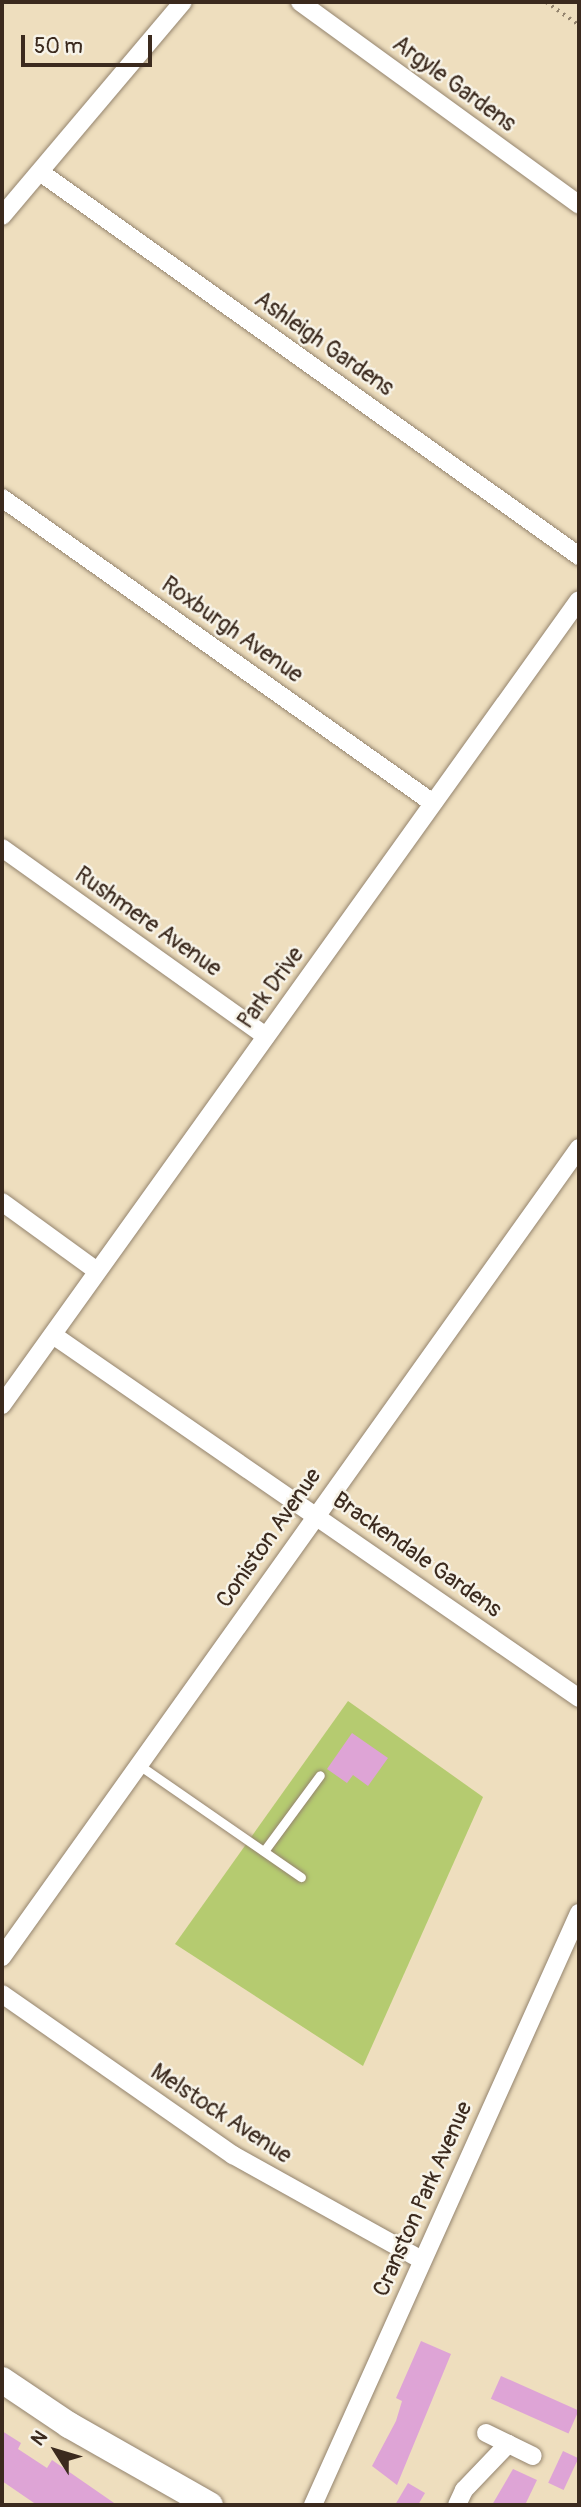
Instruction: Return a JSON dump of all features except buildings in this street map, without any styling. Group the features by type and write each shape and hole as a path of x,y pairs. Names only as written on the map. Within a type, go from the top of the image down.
{"main road":[{"path":"2,2380 69,2425 210,2505"}],"street":[{"path":"2,216 183,2"},
{"name":"Argyle Gardens","path":"300,2 579,205"},
{"name":"Ashleigh Gardens","path":"40,172 579,556"},
{"name":"Roxburgh Avenue","path":"2,498 433,803"},
{"name":"Park Drive","path":"2,1405 579,600"},
{"name":"Rushmere Avenue","path":"2,848 266,1036"},
{"name":"Coniston Avenue","path":"2,1957 316,1513 579,1148"},
{"path":"2,1202 97,1271"},
{"name":"Brackendale Gardens","path":"53,1335 316,1513 579,1698"},
{"name":"Cranston Park Avenue","path":"313,2505 579,1913"},
{"name":"Melstock Avenue","path":"2,1994 233,2155 422,2260"},
{"path":"486,2433 533,2456"},
{"path":"457,2505 464,2490 508,2444"}],"lane":[{"path":"139,1765 301,1877"},
{"path":"264,1851 320,1775"}],"path":[{"path":"546,2 579,25"}],"green space":[{"path":"348,1701 483,1797 363,2066 175,1944"}]}
